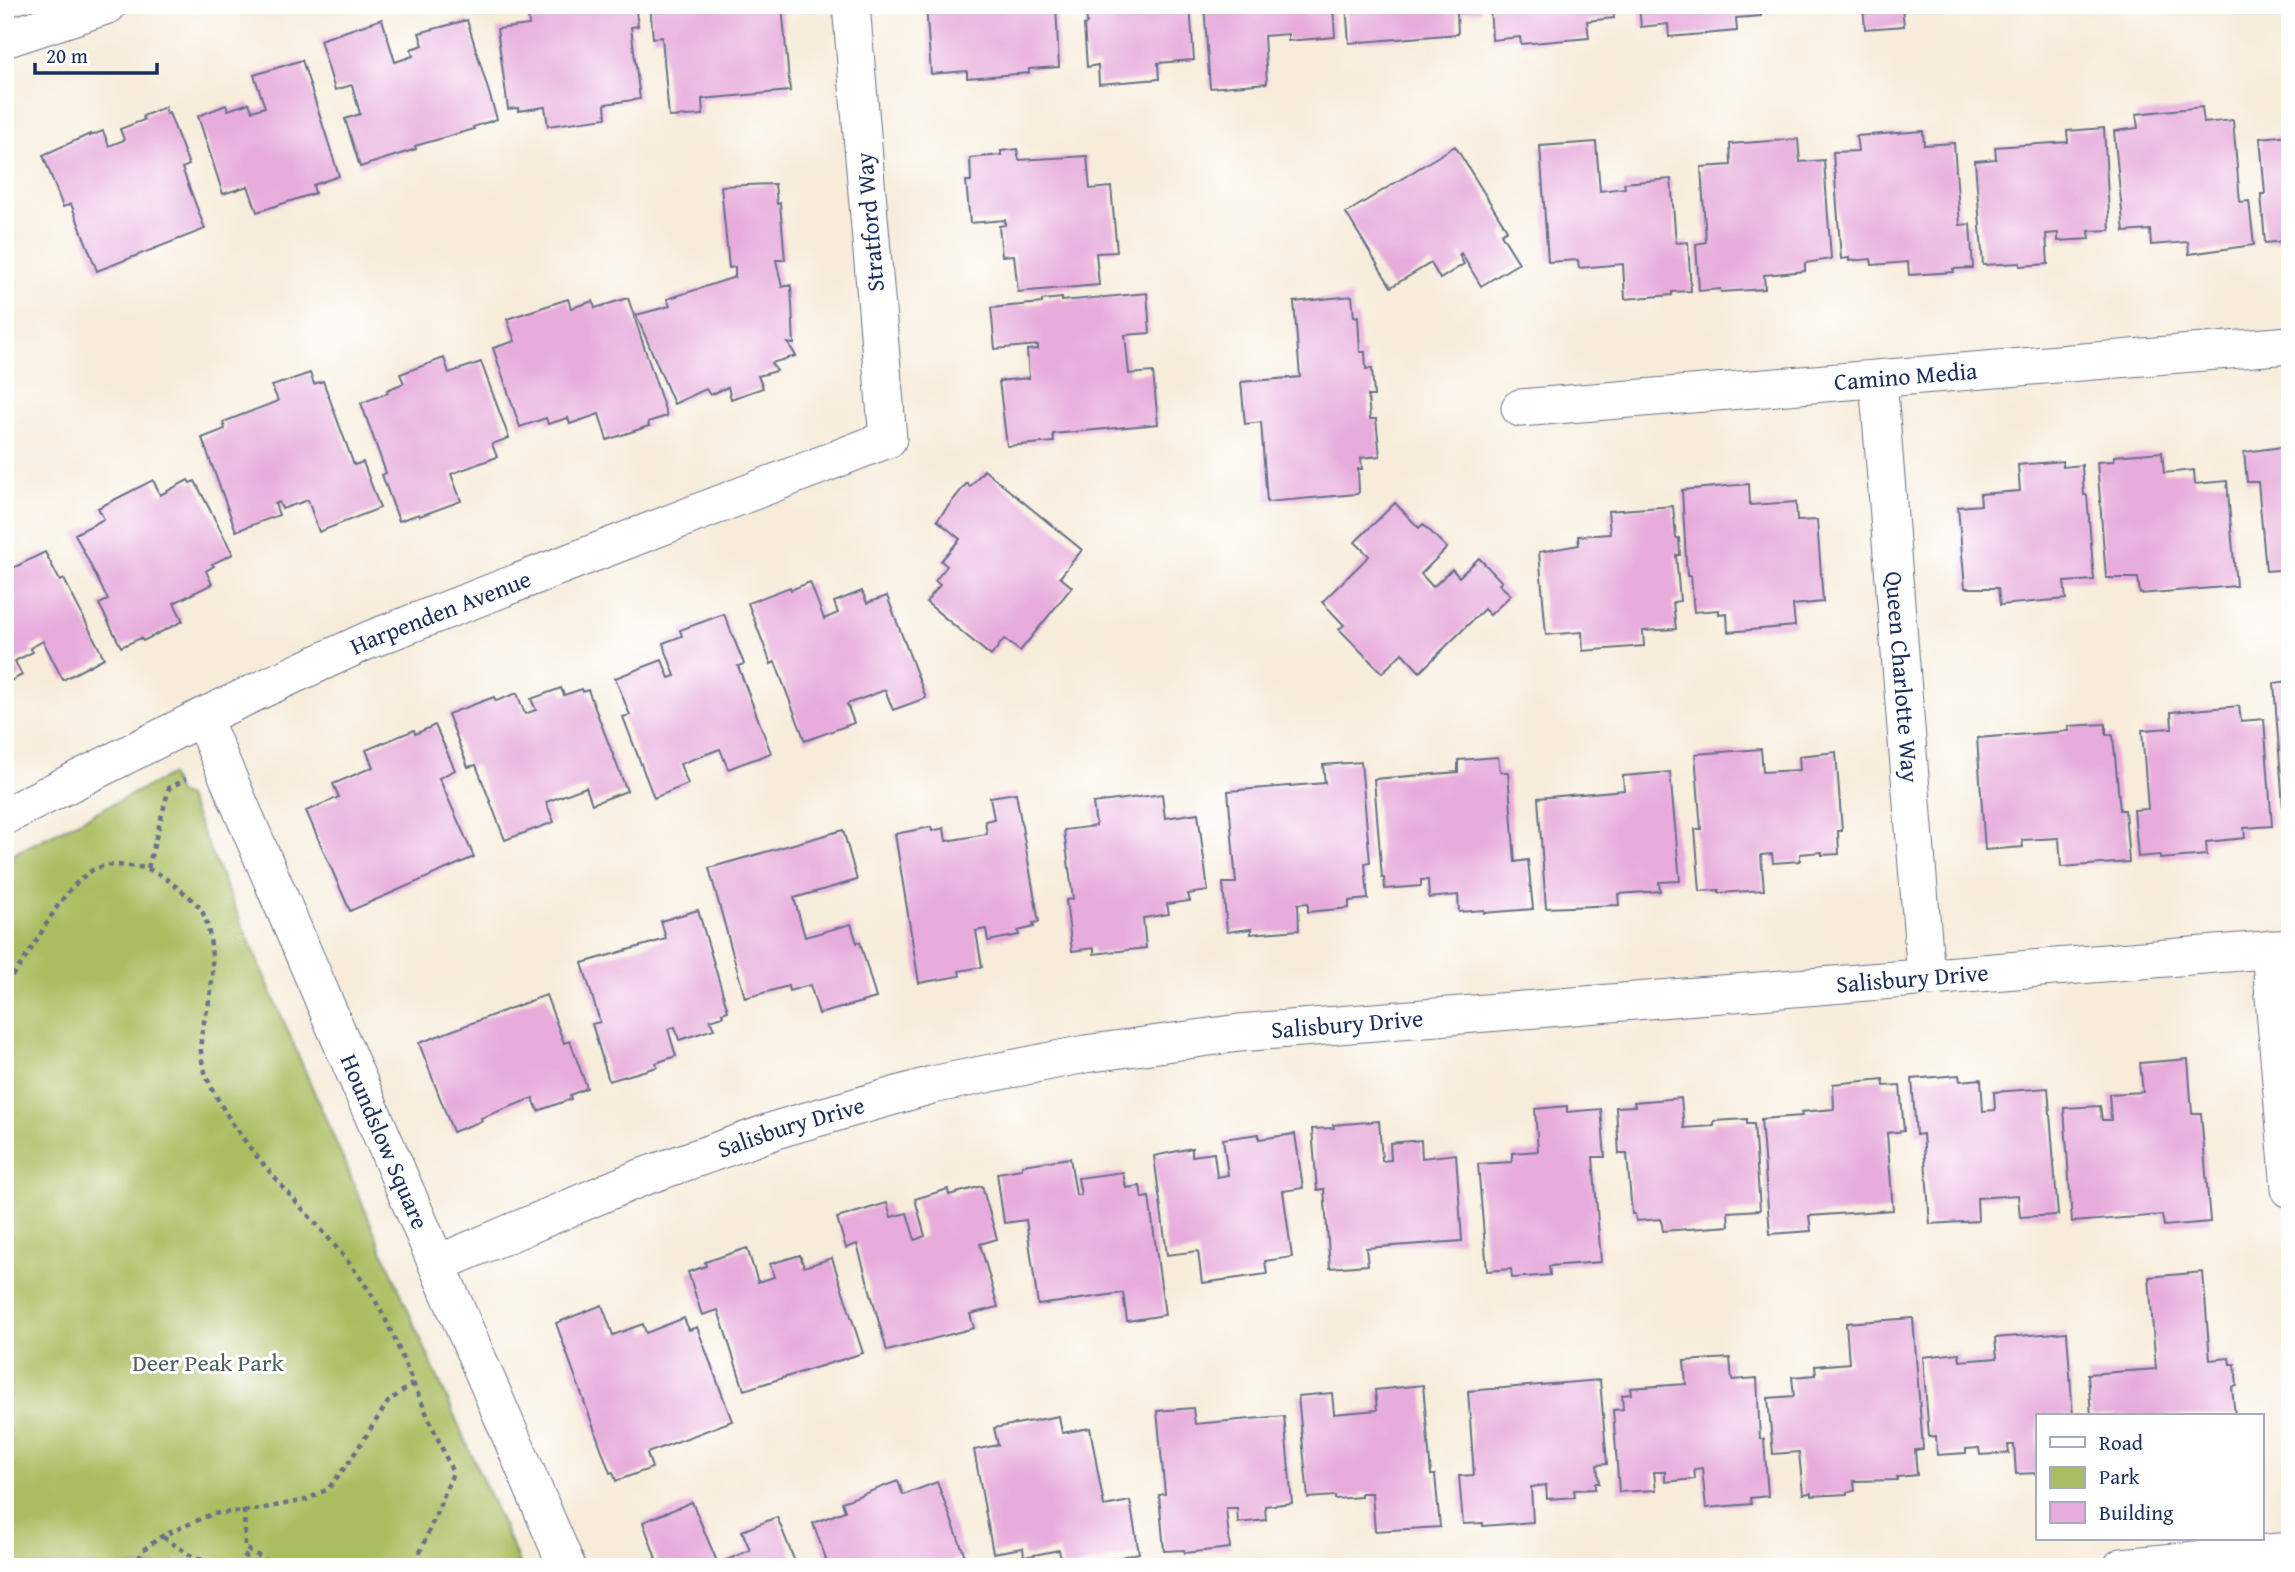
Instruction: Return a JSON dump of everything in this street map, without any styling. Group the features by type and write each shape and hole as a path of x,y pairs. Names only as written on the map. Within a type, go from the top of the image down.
{"street":[{"path":"5,39 108,5"},
{"name":"Stratford Way","path":"851,5 888,439"},
{"name":"Camino Media","path":"1520,408 2290,345"},
{"name":"Queen Charlotte Way","path":"1878,379 1926,977"},
{"name":"Harpenden Avenue","path":"5,816 202,718 369,640 888,439"},
{"name":"Houndslow Square","path":"202,718 567,1567"},
{"path":"2280,948 2290,1189"},
{"name":"Salisbury Drive","path":"437,1264 640,1178 782,1128 932,1085 1085,1054 1239,1033 2280,948"},
{"path":"2122,1567 2290,1551"}],"path":[{"path":"148,868 169,788 221,760"},
{"path":"5,983 19,970 46,923 72,887 90,871 112,864 148,868 168,879 201,908 208,930 211,989 202,1027 200,1050 205,1073 216,1097 252,1153 370,1292 388,1325 453,1473 414,1567"},
{"path":"135,1567 143,1550 162,1536 212,1514 306,1500 328,1489 349,1462 387,1402 413,1383"},
{"path":"244,1510 245,1548 278,1567"},
{"path":"162,1536 190,1555 222,1567"},
{"path":"239,1567 249,1550"}],"green space":[{"name":"Deer Peak Park","path":"170,775 178,793 187,797 521,1567 5,1567 5,858"}],"building":[{"path":"544,5 635,5 638,26 631,27 640,99 605,104 606,118 548,126 545,107 518,111 518,108 508,109 497,29 529,25 527,8"},
{"path":"650,5 718,5 718,9 727,9 727,5 757,5 757,9 782,6 790,91 702,99 703,115 669,117 662,37 653,38"},
{"path":"926,5 1056,5 1059,67 1029,69 1029,73 967,78 967,71 931,74"},
{"path":"1086,5 1190,5 1194,60 1158,63 1159,79 1099,84 1098,65 1087,67 1084,25 1087,24"},
{"path":"1204,5 1333,5 1335,37 1288,41 1288,34 1264,36 1267,83 1210,88"},
{"path":"1346,5 1480,5 1481,11 1457,13 1458,34 1349,43"},
{"path":"1490,5 1613,5 1614,18 1587,21 1589,38 1521,44 1520,37 1492,40"},
{"path":"1639,5 1760,5 1761,16 1736,18 1737,31 1669,37 1668,24 1641,27"},
{"path":"1778,5 1806,5 1806,7 1778,9"},
{"path":"1863,5 1902,5 1904,26 1865,29"},
{"path":"382,19 395,62 413,56 411,49 423,45 419,33 467,20 497,119 360,167 345,119 360,114 352,85 335,90 320,40"},
{"path":"302,60 339,176 313,185 315,193 257,212 248,186 223,194 198,116 226,105 228,110 249,103 252,111 265,107 254,75"},
{"path":"165,107 189,165 182,168 205,229 97,271 71,204 63,207 43,155 103,131 109,146 124,140 120,129 144,120 143,116"},
{"path":"2202,107 2204,123 2233,120 2240,202 2249,201 2254,245 2189,254 2188,242 2151,245 2150,230 2124,232 2114,131 2138,128 2136,114"},
{"path":"2104,128 2110,230 2089,231 2090,239 2058,241 2058,233 2046,234 2048,264 1983,265 1975,161 1996,159 1995,147 2068,142 2067,131"},
{"path":"1923,131 1924,145 1954,143 1960,225 1970,224 1973,268 1909,275 1908,262 1872,265 1871,259 1841,259 1833,152 1858,151 1856,136"},
{"path":"2290,135 2290,245 2286,245 2285,241 2265,243 2261,194 2265,194 2260,138"},
{"path":"1798,139 1800,162 1824,160 1831,259 1805,263 1805,271 1764,275 1765,289 1699,291 1696,244 1706,242 1701,167 1731,165 1730,144"},
{"path":"1596,142 1600,191 1625,188 1624,183 1671,179 1676,243 1688,242 1691,291 1625,299 1623,264 1579,268 1578,260 1548,262 1540,146"},
{"path":"1455,146 1507,230 1501,234 1519,263 1481,286 1461,253 1459,255 1464,264 1440,279 1431,263 1391,287 1346,213"},
{"path":"1017,149 1019,160 1087,156 1090,189 1111,187 1117,252 1096,253 1099,285 1018,292 1014,255 1002,256 999,226 1005,225 1005,220 970,223 966,181 971,181 970,158 1001,155 1001,151"},
{"path":"775,184 777,204 780,203 785,260 776,260 782,287 791,285 794,344 788,343 796,356 771,363 777,371 758,376 763,388 731,399 728,387 710,395 706,389 674,404 636,315 670,306 667,299 735,277 735,267 729,268 721,186"},
{"path":"1147,293 1150,333 1125,335 1129,374 1153,372 1158,424 1053,434 1054,442 1007,446 999,381 1029,378 1027,350 1038,349 1038,345 995,349 991,308 1042,303 1042,300 1062,298 1062,301"},
{"path":"1352,296 1354,317 1358,316 1360,352 1365,352 1366,369 1372,368 1374,396 1368,396 1370,419 1376,419 1380,456 1361,458 1362,469 1358,469 1357,494 1267,502 1261,422 1245,424 1241,382 1300,377 1294,302"},
{"path":"628,298 667,416 648,422 649,426 607,440 599,414 570,424 568,418 548,424 546,418 520,427 493,348 515,341 507,319 568,299 571,308 593,301 595,308"},
{"path":"444,358 449,373 481,362 509,438 492,444 497,457 451,474 461,501 399,521 382,475 386,473 361,403 388,393 387,390 404,383 400,374"},
{"path":"310,373 314,384 323,381 354,465 363,462 380,508 319,532 308,500 282,509 279,502 275,504 279,515 236,531 202,438 225,429 223,422 278,401 272,386"},
{"path":"2290,446 2290,569 2266,571 2258,482 2247,482 2244,452"},
{"path":"2162,452 2164,473 2194,470 2195,484 2227,481 2236,586 2140,594 2138,578 2106,578 2097,462 2114,461 2114,456"},
{"path":"2063,461 2063,467 2082,465 2094,580 2064,582 2066,599 2000,605 1998,588 1965,588 1958,507 1981,505 1980,494 2020,491 2018,465"},
{"path":"984,470 1082,550 1060,577 1072,587 1020,651 1004,639 991,656 926,602 940,585 935,581 947,566 941,561 960,539 937,520 967,483 970,487"},
{"path":"153,480 160,495 188,480 190,483 195,481 233,554 212,564 214,566 206,571 212,584 174,603 183,621 143,641 141,638 121,647 99,604 108,600 75,534 104,519 98,508"},
{"path":"1749,484 1750,505 1796,502 1797,521 1817,520 1823,602 1793,605 1795,626 1728,632 1727,613 1719,614 1719,610 1694,612 1691,576 1687,576 1682,490"},
{"path":"1395,503 1419,528 1423,524 1447,548 1421,574 1433,587 1452,569 1459,577 1479,558 1511,595 1490,615 1484,609 1420,672 1402,653 1382,673 1339,629 1344,625 1322,602 1369,556 1355,542"},
{"path":"1673,506 1680,555 1676,555 1680,601 1673,602 1676,629 1643,631 1644,646 1583,651 1582,632 1546,635 1539,552 1579,545 1578,536 1610,534 1608,511"},
{"path":"45,552 60,581 64,579 104,658 63,680 43,641 30,648 33,652 15,661 22,675 5,684 5,562 8,560 13,568"},
{"path":"810,582 824,619 838,613 834,602 862,591 867,603 887,596 926,698 893,710 885,690 847,704 854,723 805,741 775,662 771,664 748,603"},
{"path":"724,614 744,664 738,666 771,753 728,769 720,749 680,764 688,784 654,798 623,717 630,715 615,678 662,660 669,678 675,676 663,643 682,636 680,630"},
{"path":"2290,681 2290,805 2283,806 2274,683"},
{"path":"561,688 564,695 582,689 583,692 588,690 627,791 592,804 586,787 546,802 554,822 505,840 476,765 468,767 448,714 494,697 496,701 517,693 525,714 536,710 531,699"},
{"path":"2239,706 2241,721 2264,719 2272,826 2244,828 2245,838 2206,842 2207,855 2160,859 2160,855 2138,857 2134,810 2148,809 2142,730 2172,728 2171,712"},
{"path":"2106,724 2106,735 2113,735 2120,810 2125,810 2129,862 2061,867 2059,838 2022,840 2023,847 1985,850 1977,738 2069,731 2068,726"},
{"path":"435,725 455,770 439,778 474,857 350,911 306,811 339,797 333,784 373,767 366,750 414,730 415,734"},
{"path":"1761,749 1763,772 1800,770 1799,756 1836,752 1842,831 1838,831 1839,854 1800,854 1800,861 1773,863 1772,854 1761,855 1764,890 1719,893 1719,890 1700,891 1695,829 1701,829 1695,754"},
{"path":"1498,757 1500,772 1508,772 1515,862 1528,860 1533,909 1459,912 1458,895 1429,898 1428,880 1421,880 1421,886 1385,889 1374,779 1458,772 1458,760"},
{"path":"1361,762 1370,862 1365,863 1368,899 1349,901 1349,908 1308,912 1308,903 1298,904 1299,930 1251,934 1251,929 1227,932 1223,883 1236,883 1228,791 1325,783 1323,765"},
{"path":"1670,772 1680,881 1659,882 1660,891 1618,894 1619,905 1546,908 1538,798 1624,790 1623,776"},
{"path":"1016,793 1039,922 1033,923 1034,927 1018,931 1019,935 988,941 986,929 976,931 982,967 959,971 960,976 919,983 895,834 931,827 932,831 944,828 946,841 987,834 985,821 994,819 990,797"},
{"path":"1162,794 1165,818 1198,813 1208,891 1188,894 1190,901 1167,904 1169,914 1143,918 1146,948 1094,954 1094,948 1072,951 1066,900 1073,899 1064,830 1096,826 1093,803"},
{"path":"843,830 857,880 794,898 805,937 851,924 857,943 860,942 876,998 819,1014 810,985 789,991 788,986 745,998 709,868"},
{"path":"698,910 728,1011 722,1013 723,1016 710,1020 714,1029 679,1040 675,1027 668,1029 676,1056 656,1063 657,1067 609,1081 592,1024 600,1022 582,963 666,939 661,921"},
{"path":"546,995 564,1043 570,1041 587,1088 570,1095 571,1099 538,1111 533,1098 453,1132 419,1043"},
{"path":"2188,1059 2192,1113 2201,1113 2210,1222 2164,1226 2162,1215 2072,1222 2064,1108 2100,1106 2102,1120 2111,1120 2109,1094 2143,1092 2140,1063"},
{"path":"1959,1075 1960,1081 1981,1079 1983,1111 1995,1110 1994,1092 2048,1088 2058,1215 2020,1217 2018,1195 1977,1198 1978,1221 1930,1224 1923,1134 1916,1135 1912,1079"},
{"path":"1883,1079 1884,1086 1900,1085 1904,1131 1887,1133 1893,1210 1809,1216 1811,1231 1770,1234 1761,1119 1802,1116 1801,1112 1834,1109 1833,1084"},
{"path":"1681,1098 1684,1128 1714,1126 1714,1121 1747,1119 1747,1124 1754,1124 1760,1210 1728,1212 1729,1226 1663,1231 1661,1219 1636,1221 1635,1214 1632,1214 1627,1154 1619,1154 1616,1107 1635,1106 1634,1102"},
{"path":"1567,1106 1567,1112 1601,1109 1605,1157 1593,1157 1601,1262 1549,1266 1550,1275 1512,1278 1511,1269 1487,1271 1478,1164 1512,1162 1512,1153 1538,1151 1535,1109"},
{"path":"1379,1121 1382,1161 1391,1160 1390,1143 1421,1140 1422,1158 1456,1154 1462,1241 1366,1248 1368,1265 1330,1268 1324,1189 1317,1190 1312,1129"},
{"path":"1259,1134 1259,1139 1295,1134 1303,1188 1283,1191 1292,1257 1265,1261 1267,1274 1202,1283 1198,1251 1167,1255 1154,1156 1192,1148 1192,1156 1214,1153 1217,1177 1228,1175 1223,1139"},
{"path":"1070,1158 1076,1195 1081,1195 1078,1178 1123,1172 1126,1188 1140,1186 1142,1198 1149,1197 1165,1315 1127,1321 1123,1293 1038,1305 1026,1220 1004,1223 997,1173 1022,1169 1022,1165"},
{"path":"982,1186 997,1239 980,1244 998,1307 970,1314 974,1328 887,1351 857,1244 846,1248 837,1218 887,1203 891,1217 907,1213 915,1240 925,1236 915,1199 948,1189 949,1195"},
{"path":"747,1248 758,1282 774,1277 770,1264 800,1255 804,1267 832,1258 863,1353 744,1390 718,1310 702,1315 688,1272 706,1266 705,1262"},
{"path":"2203,1272 2210,1360 2229,1358 2230,1364 2235,1364 2237,1386 2232,1387 2235,1414 2091,1414 2088,1374 2156,1369 2149,1277"},
{"path":"602,1305 613,1335 643,1324 646,1333 684,1318 689,1330 697,1327 732,1421 647,1453 652,1468 616,1481 613,1472 610,1473 556,1323"},
{"path":"1913,1318 1923,1449 1915,1450 1917,1475 1897,1477 1897,1480 1854,1481 1855,1491 1847,1494 1803,1494 1799,1452 1773,1454 1768,1398 1794,1396 1792,1377 1816,1375 1815,1366 1849,1363 1846,1323"},
{"path":"2067,1332 2073,1414 2036,1414 2036,1473 2016,1474 2014,1445 2008,1445 2009,1453 1980,1455 1979,1448 1966,1449 1966,1453 1937,1455 1936,1436 1929,1437 1923,1357 1959,1353 1960,1361 1997,1358 1995,1338"},
{"path":"1730,1358 1732,1380 1757,1378 1760,1439 1764,1439 1768,1496 1750,1498 1751,1504 1706,1508 1702,1468 1694,1469 1695,1479 1665,1482 1665,1472 1654,1472 1656,1490 1619,1492 1613,1410 1623,1409 1622,1395 1631,1394 1630,1388 1686,1384 1684,1361"},
{"path":"1600,1380 1607,1464 1597,1465 1599,1483 1595,1483 1595,1489 1574,1490 1575,1497 1547,1499 1546,1485 1531,1487 1533,1522 1483,1526 1483,1523 1463,1524 1459,1476 1474,1475 1468,1391"},
{"path":"1423,1385 1431,1475 1435,1475 1440,1527 1375,1531 1372,1493 1361,1493 1361,1497 1308,1498 1298,1396 1332,1393 1334,1414 1377,1410 1375,1390"},
{"path":"1193,1408 1195,1424 1284,1416 1292,1503 1265,1506 1266,1520 1238,1523 1237,1508 1226,1508 1230,1548 1185,1553 1184,1550 1164,1551 1159,1495 1165,1494 1157,1411"},
{"path":"1059,1416 1062,1433 1090,1428 1104,1506 1130,1501 1139,1553 1076,1567 1063,1567 1059,1550 1024,1557 1023,1548 993,1553 974,1450 998,1445 994,1428"},
{"path":"898,1481 903,1495 937,1482 965,1556 935,1567 829,1567 813,1523 845,1511 842,1502"},
{"path":"692,1502 718,1564 750,1550 742,1531 777,1517 797,1567 659,1567 643,1522"},
{"path":"177,1559 196,1567 174,1567"}]}
